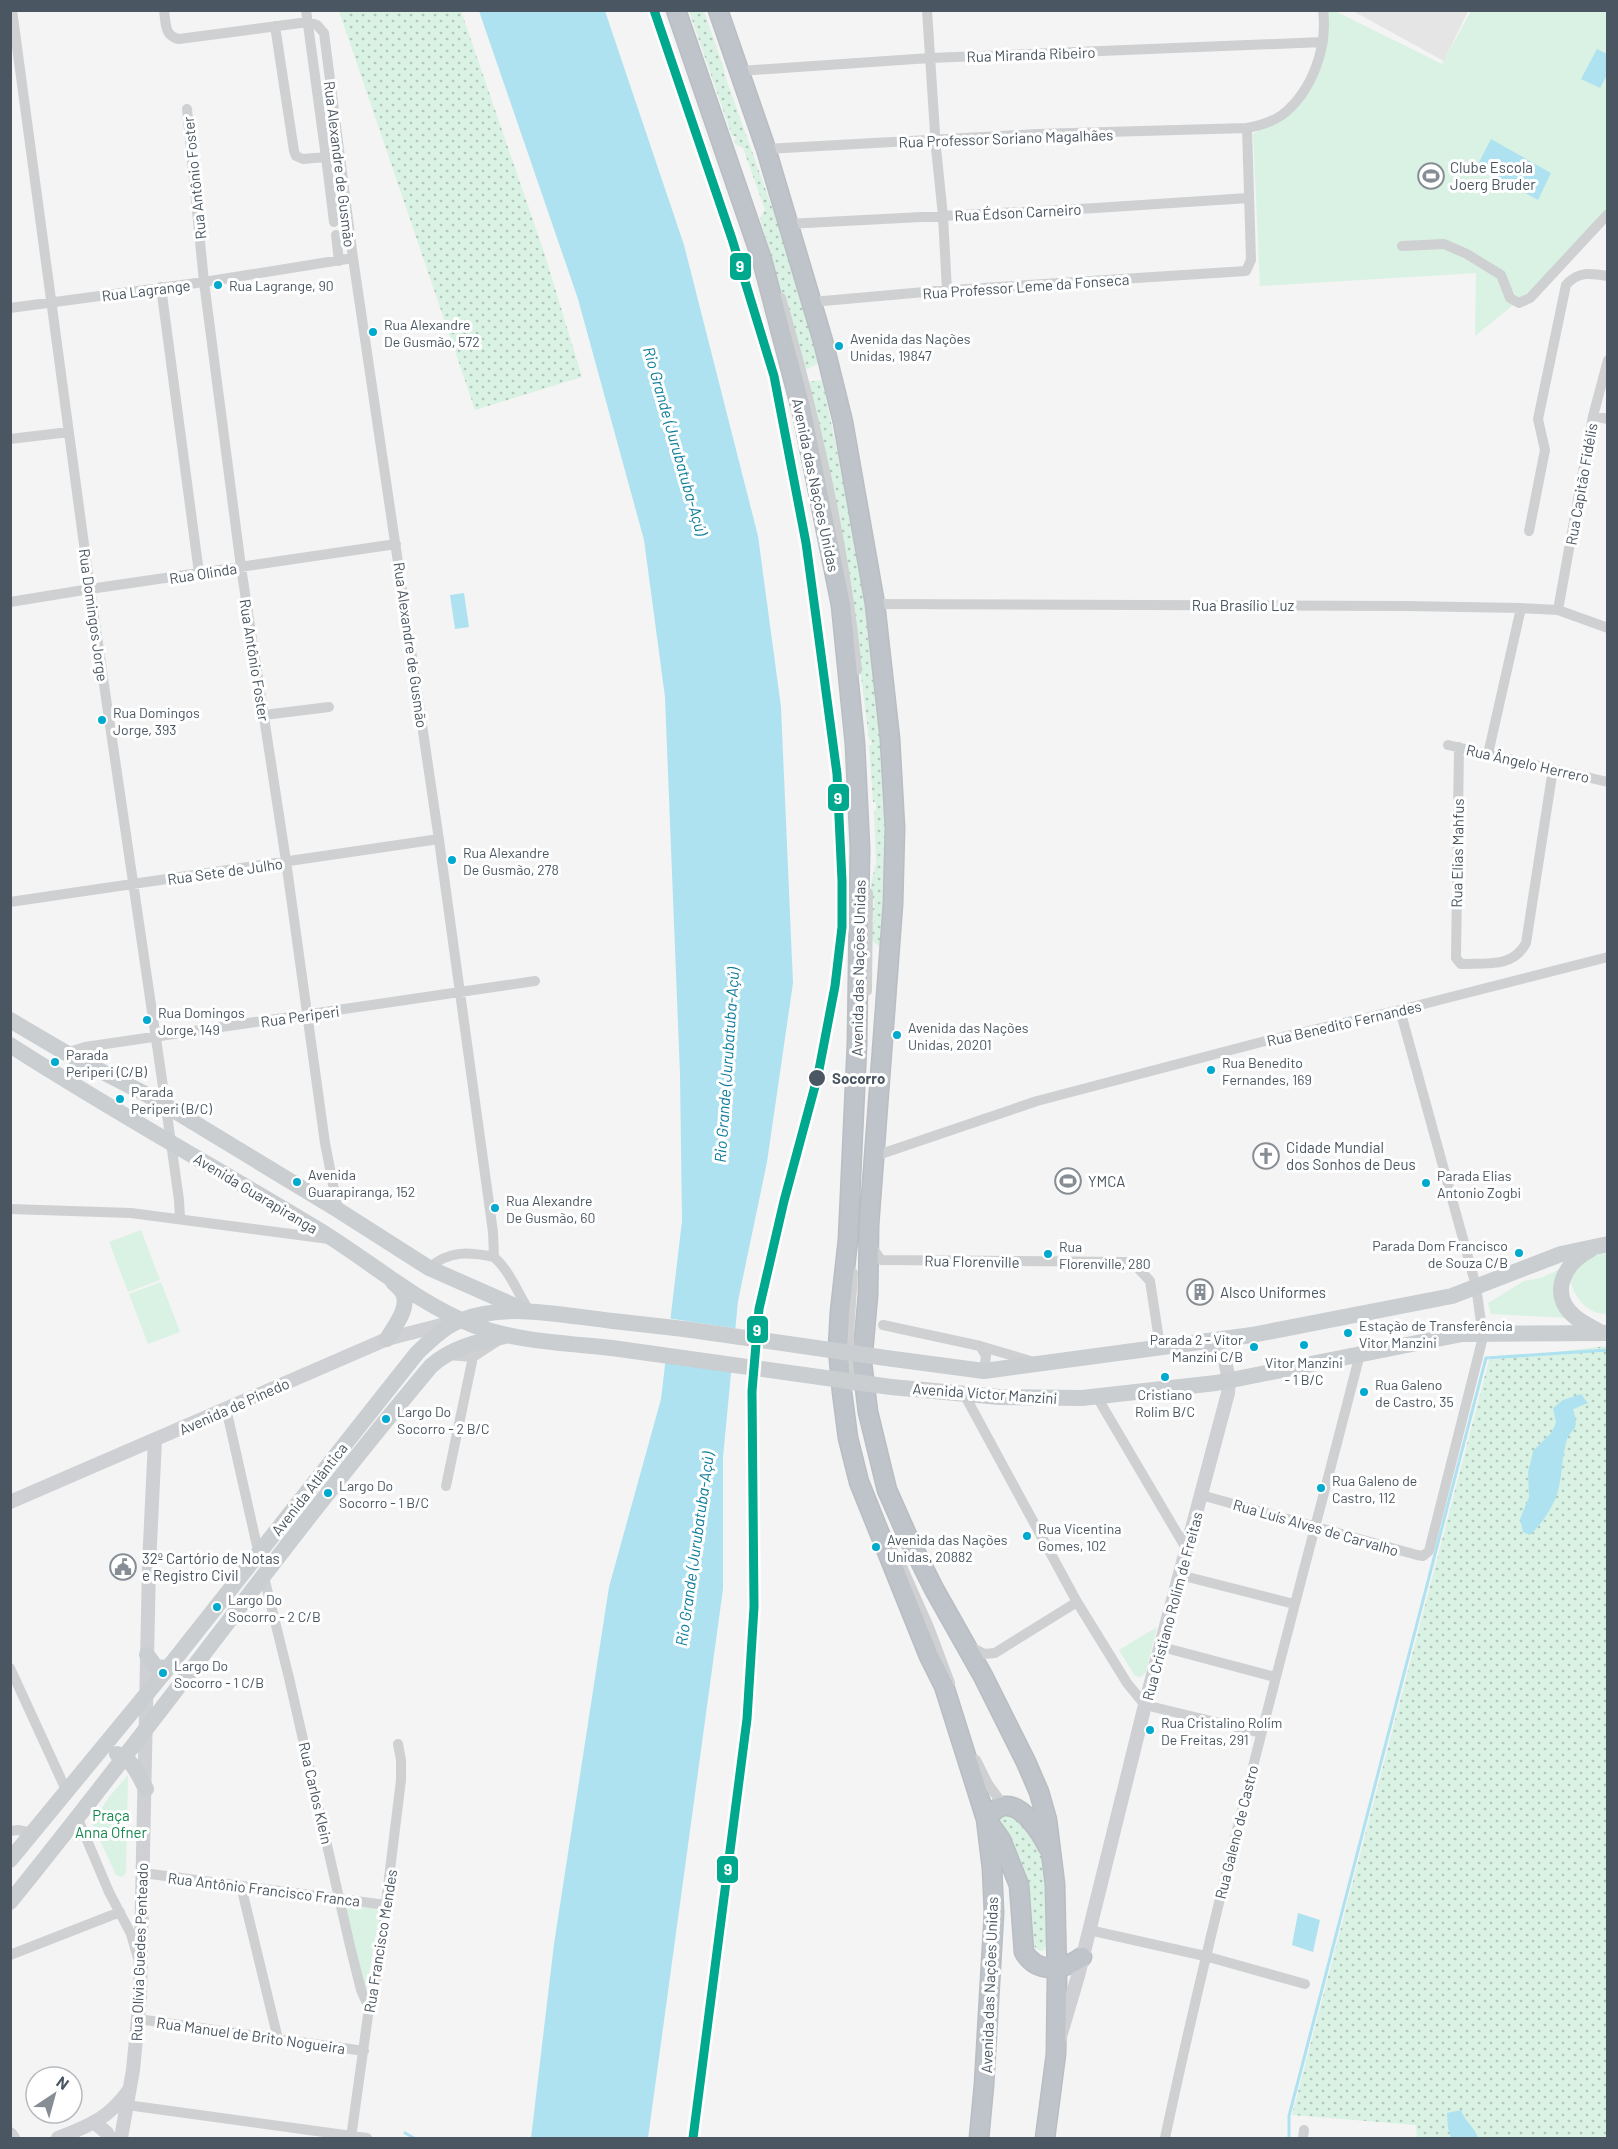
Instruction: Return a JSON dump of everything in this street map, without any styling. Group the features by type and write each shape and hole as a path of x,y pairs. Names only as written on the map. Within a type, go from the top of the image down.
{"highway":[{"name":"Avenida das Nações Unidas","path":"676,10 762,260 801,412 841,604 855,744 860,848 857,1044 848,1240 838,1347 848,1438 859,1482 929,1656 944,1686 986,1819 992,1868 994,1914 979,2139"},
{"name":"Avenida das Nações Unidas","path":"718,10 766,149 812,302 843,423 875,604 890,739 895,828 893,904 862,1363 868,1412 887,1490 934,1589 994,1698 1040,1792 1047,1820 1052,1857 1057,1967 1056,2054 1045,2139"},
{"path":"1052,1857 1034,1824 1012,1806 996,1809 986,1819 1001,1840 1018,1885 1024,1952 1037,1966 1043,1968 1057,1967 1082,1957"}],"main road":[{"name":"Avenida Guarapiranga","path":"10,1020 66,1053 155,1099 429,1268 529,1312"},
{"name":"Avenida Guarapiranga","path":"15,1052 335,1240 391,1279 461,1320 505,1336"},
{"name":"Avenida Víctor Manzini","path":"529,1312 684,1329 984,1371 1252,1335 1390,1310 1452,1296 1561,1254 1604,1245"},
{"path":"1604,1245 1577,1257 1567,1268 1562,1278 1561,1288 1563,1301 1573,1315 1605,1333"},
{"path":"387,1339 405,1304 403,1293 391,1279"},
{"name":"Avenida Atlântica","path":"10,1860 259,1555 417,1353 443,1330 461,1320 484,1314 529,1312"},
{"name":"Avenida Víctor Manzini","path":"505,1336 612,1348 891,1387 1025,1399 1097,1397 1229,1380 1462,1334 1605,1333"},
{"name":"Avenida Atlântica","path":"10,1902 78,1819 386,1419 431,1365 457,1348 505,1336"},
{"path":"147,1655 156,1667 168,1668"},
{"path":"98,1754 109,1751 125,1758 133,1765 146,1789"}],"street":[{"name":"Rua Domingos Jorge","path":"12,10 90,589 156,1037 180,1218"},
{"path":"164,10 167,33 171,38 179,39 275,26 307,16 334,222"},
{"path":"684,10 769,258 801,369 845,576 853,630 864,768 869,927 849,1334 851,1410 856,1444 877,1509 940,1651 981,1773 1004,1806"},
{"path":"927,10 947,291"},
{"name":"Rua Professor Soriano Magalhães","path":"766,149 1037,134 1247,128 1262,125 1282,115 1307,89 1323,42 1325,24 1323,10"},
{"name":"Rua Alexandre de Gusmão","path":"307,16 324,33 352,258 439,838 493,1232 494,1257"},
{"path":"275,26 294,151 296,156 303,159 326,157"},
{"name":"Rua Miranda Ribeiro","path":"740,71 930,58 1323,42"},
{"name":"Rua Antônio Foster","path":"187,109 204,282 241,567 286,861 325,1143 338,1210"},
{"path":"1247,128 1248,198"},
{"name":"Rua Édson Carneiro","path":"788,224 1248,198"},
{"name":"Rua Professor Leme da Fonseca","path":"812,302 1246,271 1251,260 1248,198"},
{"path":"1402,246 1444,244 1467,254 1501,275 1510,298 1519,303 1530,298 1608,214"},
{"path":"336,235 339,261"},
{"name":"Rua Lagrange","path":"10,308 204,282 352,258"},
{"path":"1529,531 1545,450 1538,419 1566,285 1572,278 1580,275 1591,273 1608,276"},
{"path":"162,287 199,573"},
{"name":"Rua Capitão Fidélis","path":"1558,610 1593,416 1608,360"},
{"path":"1593,416 1608,419"},
{"path":"10,439 69,432"},
{"name":"Rua Olinda","path":"10,602 396,544"},
{"name":"Rua Brasílio Luz","path":"875,604 1521,608 1558,610 1608,628"},
{"path":"1488,754 1521,608"},
{"path":"264,715 328,707"},
{"name":"Rua Ângelo Herrero","path":"1453,746 1608,782"},
{"name":"Rua Elias Mahfus","path":"1453,746 1456,958 1461,964 1497,963 1514,958 1522,951 1526,943 1553,769"},
{"name":"Rua Sete de Julho","path":"10,902 439,838"},
{"name":"Rua Benedito Fernandes","path":"875,1156 1048,1098 1269,1040 1400,1010 1608,957"},
{"name":"Rua Periperi","path":"66,1053 85,1047 535,981"},
{"path":"1400,1010 1476,1286 1484,1334"},
{"path":"10,1209 97,1211 180,1218 335,1240"},
{"name":"Rua Florenville","path":"869,1242 881,1260 1125,1262 1136,1266 1150,1281 1160,1346"},
{"path":"429,1268 444,1257 458,1253 494,1257 505,1269 529,1312"},
{"name":"Avenida de Pinedo","path":"10,1502 387,1339 461,1320"},
{"name":"Avenida Víctor Manzini","path":"883,1325 980,1346 1042,1364"},
{"name":"Rua Luís Alves de Carvalho","path":"1202,1495 1423,1556 1429,1551 1484,1334"},
{"path":"442,1356 473,1357 505,1336"},
{"name":"Rua Cristiano Rolim de Freitas","path":"1056,2054 1145,1705 1228,1396 1229,1380 1224,1356 1204,1342"},
{"name":"Avenida Víctor Manzini","path":"980,1346 986,1356 984,1371"},
{"name":"Rua Galeno de Castro","path":"1165,2139 1205,1956 1360,1354"},
{"path":"446,1486 473,1357"},
{"path":"964,1394 1077,1602 1127,1683 1145,1705 1261,1733"},
{"path":"1097,1397 1187,1550"},
{"path":"226,1408 259,1555"},
{"name":"Rua Olívia Guedes Penteado","path":"121,2139 130,2088 141,1967 147,1655 155,1440"},
{"path":"1180,1575 1294,1604"},
{"name":"Rua Carlos Klein","path":"264,1577 361,1990 369,2008"},
{"path":"964,1644 984,1654 995,1653 1077,1602"},
{"path":"1162,1647 1275,1677"},
{"path":"10,1668 67,1792"},
{"name":"Rua Francisco Mendes","path":"351,2137 369,2008 376,1984 401,1780 398,1744"},
{"path":"78,1819 131,1934 141,1967"},
{"path":"10,1831 33,1833"},
{"name":"Rua Antônio Francisco Franca","path":"142,1873 386,1905"},
{"path":"242,1886 278,2039"},
{"path":"10,1955 120,1912"},
{"path":"1089,1930 1205,1956 1305,1984"},
{"name":"Rua Manuel de Brito Nogueira","path":"138,2019 364,2051"},
{"path":"58,2139 95,2123 113,2110 130,2088"},
{"path":"127,2105 367,2139"},
{"path":"95,2123 107,2133 110,2139"},
{"path":"10,2134 13,2139"}],"shaded area":[{"path":"1353,11 1468,11 1444,61"}],"green space":[{"path":"339,11 461,11 544,252 582,377 475,410"},
{"path":"689,11 704,11 779,227 818,359 817,364 808,369 804,368 760,218 765,210 743,148 735,144 735,136 732,136"},
{"name":"Clube Escola Joerg Bruder","path":"1323,11 1335,11 1442,64 1471,11 1607,11 1607,219 1523,297 1475,336 1476,273 1260,286 1253,134 1282,115 1318,61"},
{"path":"822,380 850,511 869,623 867,632 881,723 887,839 879,989 880,947 871,940 871,922 874,922 874,919 871,918 871,908 874,908 874,900 871,899 871,883 876,863 874,810 876,810 876,802 873,802 869,745 872,745 869,739 860,669 807,382"},
{"path":"141,1230 160,1280 128,1292 109,1242"},
{"path":"1607,1249 1607,1314 1594,1311 1583,1304 1570,1281 1584,1259"},
{"path":"1558,1270 1554,1284 1569,1318 1491,1314 1488,1303 1524,1281 1541,1278"},
{"path":"161,1282 180,1332 148,1344 129,1294"},
{"path":"1607,1346 1607,2138 1417,2138 1416,2125 1292,2115 1489,1360"},
{"path":"1157,1627 1146,1672 1141,1677 1135,1676 1119,1650"},
{"name":"Praça Anna Ofner","path":"128,1775 126,1873 122,1877 116,1875 92,1823 109,1797"},
{"path":"1014,1813 1040,1847 1044,1871 1048,1943 1043,1951 1033,1945 999,1821 1000,1816"},
{"path":"345,1906 380,1909 366,1992"}],"water":[{"name":"Rio Grande (Jurubatuba-Açú)","path":"479,11 605,11 684,245 758,536 781,707 793,983 767,1162 738,1301 723,1457 723,1589 648,2138 531,2138 554,1944 609,1587 661,1399 682,1221 680,1074 665,697 644,540 578,299"},
{"path":"1597,49 1607,54 1607,75 1600,88 1581,79"},
{"path":"1491,139 1551,173 1538,200 1477,166"},
{"path":"464,593 469,627 455,629 450,595"},
{"path":"1581,1394 1588,1403 1573,1409 1576,1423 1566,1443 1556,1497 1547,1515 1530,1535 1523,1532 1520,1519 1529,1497 1528,1472 1533,1451 1551,1433 1556,1423 1553,1408 1563,1400"},
{"path":"1298,1913 1320,1920 1313,1952 1292,1945"},
{"path":"1461,2110 1478,2138 1451,2138 1447,2113"}],"pier":[{"path":"667,1318 739,1329 735,1370 663,1360"}],"waterway":[{"path":"1289,2138 1289,2116 1486,1358 1608,1350"},
{"path":"405,2133 414,2138"}],"transit line":[{"name":"9","path":"654,10 732,239 774,376 806,543 814,602 837,774 842,881 842,927 835,986 818,1075 784,1201 759,1309 752,1391 754,1607 747,1719 693,2138"}],"place":[{"name":"Clube Escola Joerg Bruder","path":"1431,176"},
{"name":"Rua Lagrange, 90","path":"218,285"},
{"name":"Rua Alexandre De Gusmão, 572","path":"373,332"},
{"name":"Avenida das Nações Unidas, 19847","path":"839,346"},
{"name":"Rua Domingos Jorge, 393","path":"102,720"},
{"name":"Rua Alexandre De Gusmão, 278","path":"452,860"},
{"name":"Rua Domingos Jorge, 149","path":"147,1020"},
{"name":"Avenida das Nações Unidas, 20201","path":"897,1035"},
{"name":"Parada Periperi (C/B)","path":"55,1062"},
{"name":"Rua Benedito Fernandes, 169","path":"1211,1070"},
{"name":"Socorro","path":"817,1078"},
{"name":"Parada Periperi (B/C)","path":"120,1099"},
{"name":"Cidade Mundial dos Sonhos de Deus","path":"1266,1156"},
{"name":"YMCA","path":"1068,1181"},
{"name":"Avenida Guarapiranga, 152","path":"297,1182"},
{"name":"Parada Elias Antonio Zogbi","path":"1426,1183"},
{"name":"Rua Alexandre De Gusmão, 60","path":"495,1208"},
{"name":"Parada Dom Francisco de Souza C/B","path":"1519,1253"},
{"name":"Rua Florenville, 280","path":"1048,1254"},
{"name":"Alsco Uniformes","path":"1200,1292"},
{"name":"Estação de Transferência Vitor Manzini","path":"1348,1333"},
{"name":"Vitor Manzini - 1 B/C","path":"1304,1345"},
{"name":"Parada 2 - Vitor Manzini C/B","path":"1254,1347"},
{"name":"Cristiano Rolim B/C","path":"1165,1377"},
{"name":"Rua Galeno de Castro, 35","path":"1364,1392"},
{"name":"Largo Do Socorro - 2 B/C","path":"386,1419"},
{"name":"Rua Galeno de Castro, 112","path":"1321,1488"},
{"name":"Largo Do Socorro - 1 B/C","path":"328,1493"},
{"name":"Rua Vicentina Gomes, 102","path":"1027,1536"},
{"name":"Avenida das Nações Unidas, 20882","path":"876,1547"},
{"name":"32º Cartório de Notas e Registro Civil","path":"123,1567"},
{"name":"Largo Do Socorro - 2 C/B","path":"217,1607"},
{"name":"Largo Do Socorro - 1 C/B","path":"163,1673"},
{"name":"Rua Cristalino Rolim De Freitas, 291","path":"1150,1730"}]}
